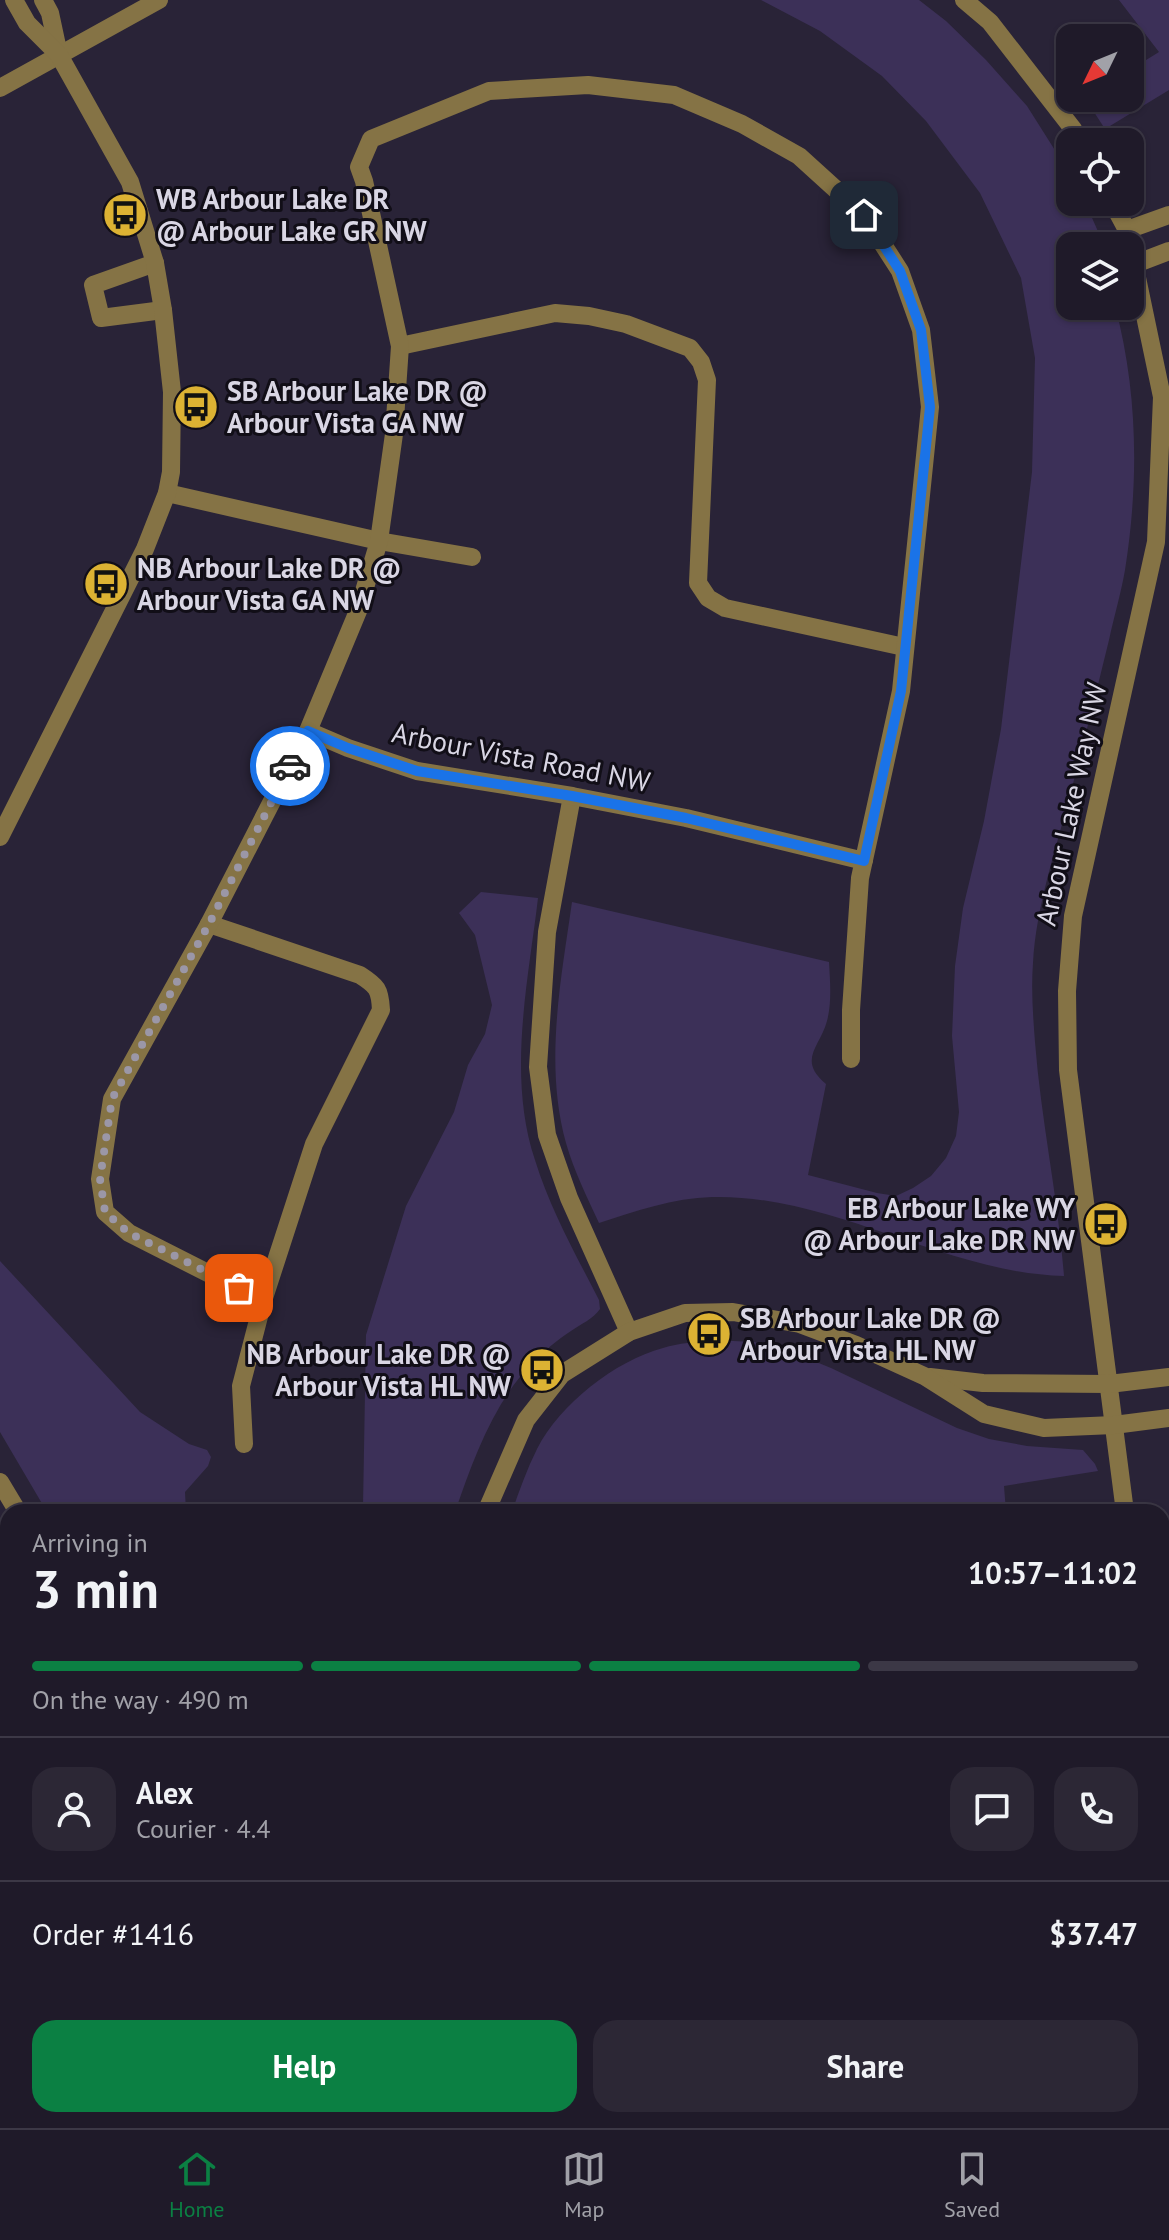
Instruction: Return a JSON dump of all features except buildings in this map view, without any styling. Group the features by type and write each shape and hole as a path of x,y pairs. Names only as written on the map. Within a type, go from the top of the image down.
{"street":[{"path":"0,837 139,562 167,493 171,472 172,392 163,310 155,263 130,182 59,55 27,23 14,0"},
{"path":"43,0 50,13 59,55"},
{"path":"0,88 159,0"},
{"path":"964,0 990,22 1072,128"},
{"path":"263,1301 129,1233 105,1212 100,1179 112,1099 209,924 308,731 358,611 379,541 394,434 400,346 359,167 371,139 489,91 588,85 674,95 742,124 799,156 864,215 900,271 921,330 930,407 901,691 860,878 851,1059"},
{"path":"1127,230 1169,215"},
{"name":"Arbour Lake Way NW","path":"1120,216 1127,230"},
{"path":"1144,261 1169,251"},
{"path":"155,263 93,285 101,318 163,310"},
{"name":"Arbour Lake Way NW","path":"1124,1504 1068,1070 1067,991 1073,916 1156,542 1162,397 1144,308"},
{"path":"400,346 555,313 626,324 690,348 701,362 707,380 698,583 708,598 725,608 904,647"},
{"path":"167,493 379,541 472,557"},
{"name":"Arbour Vista Road NW","path":"308,731 417,771 686,818 864,861"},
{"path":"572,796 547,932 538,1067 547,1135 569,1198 629,1332"},
{"path":"209,924 360,975 376,985 381,997 381,1010 314,1144 263,1301 241,1386 244,1444"},
{"path":"489,1504 526,1420 562,1374 629,1332 685,1313 733,1312 800,1324 924,1376 984,1414 1044,1428 1114,1425 1169,1418"},
{"path":"924,1376 983,1383 1109,1384 1169,1377"},
{"path":"0,1482 13,1504"}],"shaded area":[{"path":"761,0 919,0 986,60 1027,106 1056,152 1056,216 1091,216 1098,232 1056,232 1056,320 1118,320 1123,338 1134,437 1130,537 1109,640 1042,901 1032,973 1038,1071 1064,1276 1019,1272 975,1262 845,1220 757,1199 712,1197 683,1200 599,1223 577,1174 559,1113 555,1053 559,992 572,902 829,962 829,1014 812,1060 817,1075 826,1084 808,1175 896,1196 931,1176 946,1158 956,1136 959,1112 952,1036 955,966 963,908 984,821 1001,729 1032,472 1035,358 1021,278 980,193 926,121 882,76 820,31"},
{"path":"1119,0 1169,0 1169,90 1144,105 1144,61 1159,52 1144,32 1144,24 1137,24"},
{"path":"1094,112 1133,112 1107,128"},
{"path":"481,892 538,898 522,1029 522,1096 535,1160 548,1196 599,1300 600,1309 545,1350 518,1379 495,1414 458,1504 363,1504 366,1335 406,1206 454,1112 468,1065 485,1034 492,1005 475,935 459,913"},
{"path":"0,1261 140,1412 189,1444 207,1450 211,1457 208,1466 185,1492 186,1504 42,1504 0,1432"},
{"path":"712,1340 754,1342 782,1348 957,1428 989,1439 1027,1446 1083,1450 1098,1471 1004,1486 1005,1504 515,1504 537,1449 547,1432 574,1401 626,1363 675,1345"}],"way so far":[{"path":"239,1288 129,1233 105,1212 100,1179 112,1099 209,924 290,766"}],"place":[{"name":"WB Arbour Lake DR @ Arbour Lake GR NW","path":"125,215"},
{"name":"SB Arbour Lake DR @ Arbour Vista GA NW","path":"196,407"},
{"name":"NB Arbour Lake DR @ Arbour Vista GA NW","path":"106,584"},
{"name":"EB Arbour Lake WY @ Arbour Lake DR NW","path":"1106,1224"},
{"name":"SB Arbour Lake DR @ Arbour Vista HL NW","path":"709,1334"},
{"name":"NB Arbour Lake DR @ Arbour Vista HL NW","path":"542,1370"}],"route":[{"path":"290,766 308,731 417,771 686,818 864,861 901,691 930,407 921,330 900,271 864,215"}]}
